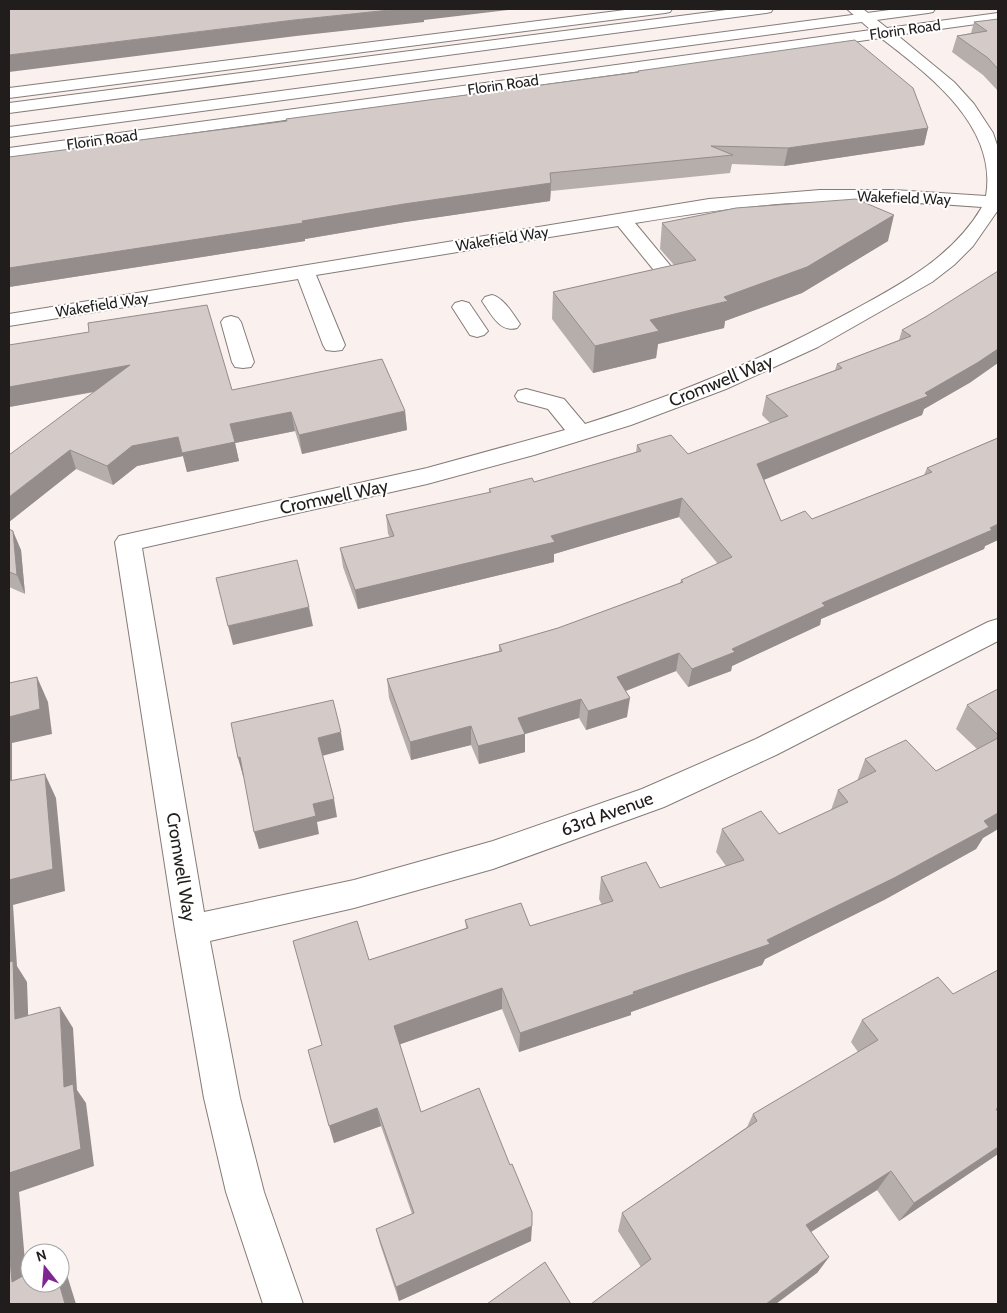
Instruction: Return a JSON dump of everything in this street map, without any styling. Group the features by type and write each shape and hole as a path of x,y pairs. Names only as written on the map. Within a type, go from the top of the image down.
{"street":[{"path":"9,93 665,9"},
{"path":"9,108 766,9"},
{"name":"Florin Road","path":"9,153 928,9"},
{"name":"Florin Road","path":"9,132 867,20 998,17"},
{"name":"Cromwell Way","path":"283,1304 245,1192 222,1098 191,930 128,542 378,488 521,452 624,419 718,384 800,348 872,310 936,271 962,248 996,202 996,171 990,146 981,127 966,104 944,80 867,20"},
{"name":"Wakefield Way","path":"9,320 709,206 820,196 894,196 996,202"},
{"path":"623,220 664,270"},
{"path":"305,272 334,345"},
{"path":"492,301 510,324"},
{"path":"462,307 478,331"},
{"path":"231,322 243,362"},
{"path":"526,396 558,396 580,433"},
{"name":"63rd Avenue","path":"191,930 354,894 494,855 653,798 766,747 998,629"}],"building":[{"path":"9,9 399,9 9,55"},
{"path":"998,19 998,69 988,58 957,36 987,31 974,22"},
{"path":"855,40 913,88 928,128 788,148 711,146 733,155 550,173 551,183 404,204 302,221 303,223 9,268 9,157 287,121 286,119 639,72"},
{"path":"856,199 894,215 807,267 724,297 728,301 650,320 659,331 595,346 553,292 696,260 662,223 736,208"},
{"path":"998,271 998,349 925,393 928,396 757,464 781,521 805,511 812,519 932,472 927,468 998,438 998,524 990,528 992,530 822,603 825,606 732,649 735,652 692,669 679,653 617,677 630,698 588,711 581,699 518,718 525,734 478,746 471,726 410,742 387,679 502,651 499,645 558,628 683,582 681,580 732,557 682,498 551,536 555,542 355,590 340,548 394,536 386,515 491,492 489,489 532,478 534,482 641,451 637,445 671,435 688,454 788,416 766,396 842,368 837,364 911,336 902,330"},
{"path":"207,305 232,390 382,359 405,411 299,435 291,412 230,424 235,442 182,453 178,437 132,446 107,466 70,450 9,497 9,455 130,365 9,387 9,345 89,332 88,323"},
{"path":"9,529 13,531 17,575 9,572"},
{"path":"297,560 309,607 228,626 216,578"},
{"path":"37,677 40,709 9,717 9,683"},
{"path":"998,689 998,735 967,705"},
{"path":"333,700 341,732 318,738 334,799 313,804 316,816 254,832 240,757 238,758 231,723"},
{"path":"998,738 998,813 984,821 989,827 894,878 767,940 770,944 520,1033 502,988 394,1026 421,1112 479,1088 510,1165 512,1164 532,1212 532,1226 396,1287 376,1229 414,1213 377,1108 329,1126 308,1050 322,1045 293,941 357,921 369,960 468,928 465,920 521,903 530,926 613,901 601,877 646,862 660,888 744,860 722,829 761,811 779,834 848,802 838,790 876,771 865,759 906,740 936,771"},
{"path":"45,774 53,869 9,880 9,781"},
{"path":"13,961 15,1019 60,1007 64,1087 73,1084 81,1149 9,1173 9,962"},
{"path":"998,970 998,1108 996,1109 998,1112 998,1147 914,1203 891,1171 806,1225 829,1257 766,1304 591,1304 651,1259 622,1213 757,1121 753,1114 878,1040 862,1020 938,977 953,994"},
{"path":"9,1248 12,1282 20,1278 20,1293 62,1293 65,1304 9,1304"},
{"path":"545,1262 571,1304 487,1304"}]}
